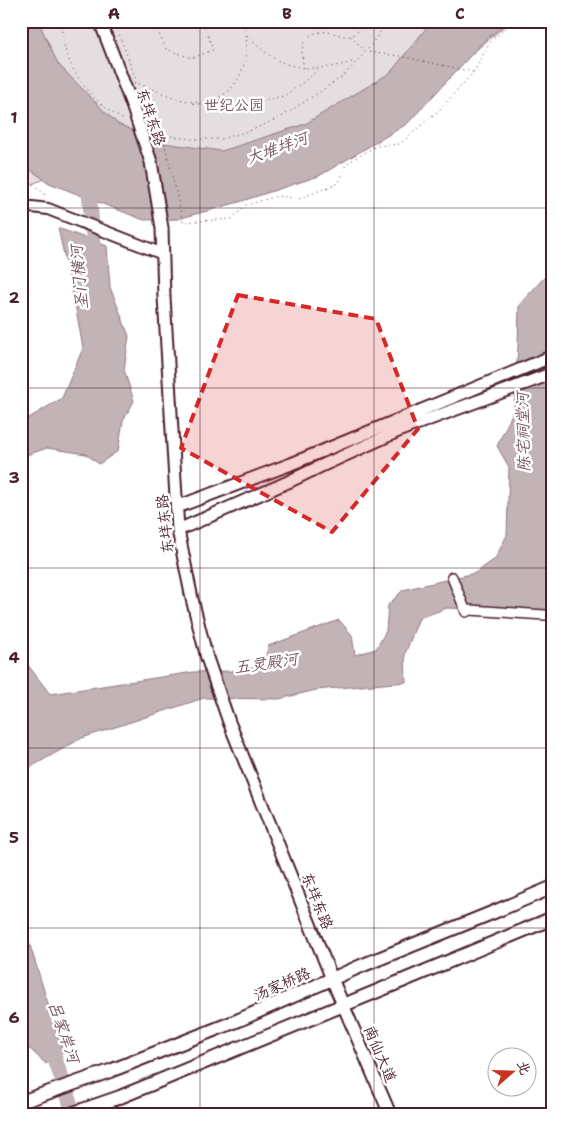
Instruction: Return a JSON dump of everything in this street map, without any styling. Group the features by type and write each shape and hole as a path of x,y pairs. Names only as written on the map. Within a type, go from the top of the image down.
{"main road":[{"name":"东垟东路","path":"100,21 151,162 162,228 164,297 178,530 192,599 207,658 229,722 343,1005"},
{"path":"178,507 291,464 553,356"},
{"path":"178,530 403,429 553,372"},
{"name":"汤家桥路","path":"21,1102 110,1071 239,1020 553,887"},
{"path":"71,1114 120,1097 553,918"},
{"name":"南仙大道","path":"343,1005 390,1114"}],"street":[{"path":"21,209 32,207 48,209 163,254"},
{"path":"452,577 466,612 470,610 553,615"}],"path":[{"path":"60,21 66,52 79,79 99,103 114,115 132,123"},
{"path":"114,21 137,83"},
{"path":"115,25 125,21"},
{"path":"153,21 166,48 192,58 213,50 203,21"},
{"path":"189,101 205,102 218,98 231,90 241,76 245,62 246,35 242,21"},
{"path":"351,36 356,33 365,21"},
{"path":"149,130 162,135 190,139 221,139 252,130 290,111 342,77 366,52 388,21"},
{"path":"152,89 184,222 232,219 246,205 278,196 298,199 339,183 346,164 376,146 400,144 440,108 474,72 489,43 514,21"},
{"path":"304,69 301,51 304,41 312,34 325,31 351,36 366,52 400,56 474,72"},
{"path":"246,35 265,52 285,64 304,69 337,66 358,60"},
{"path":"123,82 137,83 189,101 227,109 284,96 321,68"},
{"path":"22,175 44,193 48,209"}],"highlighted area":[{"path":"238,295 376,319 418,429 332,532 181,448"}],"green space":[{"name":"世纪公园","path":"21,21 511,21 398,115 251,191 66,171 21,188"}],"water":[{"name":"大堆垟河","path":"21,21 38,21 58,64 118,124 163,143 222,151 305,124 390,73 432,21 509,21 484,41 407,124 319,176 239,202 178,219 144,220 49,183 21,163"},
{"path":"58,228 107,246 110,287 129,336 124,370 134,401 123,421 118,451 99,464 86,454 47,448 21,457 21,421 62,398 83,348"},
{"path":"553,268 553,605 545,612 447,608 419,618 405,654 406,682 316,690 279,699 204,698 82,738 29,768 21,786 21,656 50,694 194,672 231,671 264,666 268,646 339,620 352,635 355,655 376,649 386,631 388,605 403,590 475,573 495,559 507,535 509,467 497,446 514,408 519,305"},
{"path":"21,916 63,1052 46,1064 30,1049 21,1047"}],"waterway":[{"name":"圣门横河","path":"88,180 95,260"},
{"name":"吕家岸河","path":"48,1039 74,1114"}],"water label":[{"name":"陈宅祠堂河","path":"523,432"},
{"name":"五灵殿河","path":"266,663"}]}
